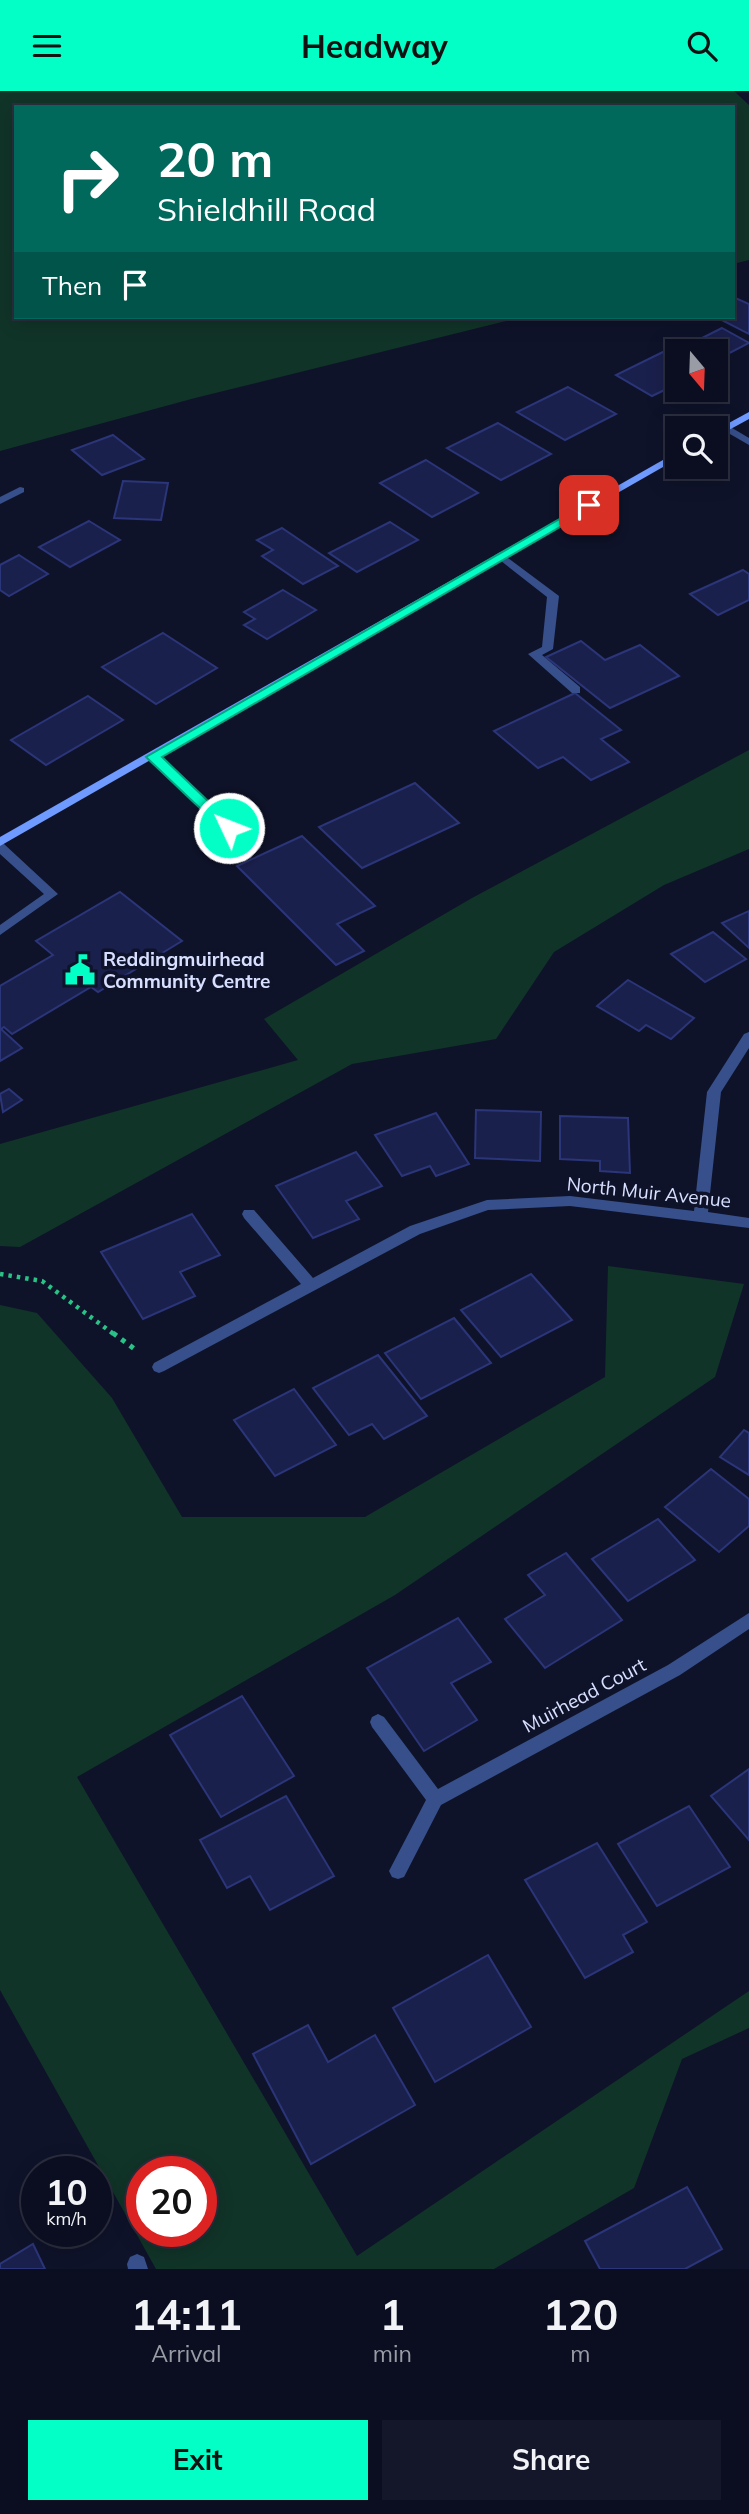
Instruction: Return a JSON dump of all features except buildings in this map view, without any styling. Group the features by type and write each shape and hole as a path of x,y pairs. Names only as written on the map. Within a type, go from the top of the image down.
{"main road":[{"path":"728,427 749,415"},
{"path":"0,845 500,555 665,463"}],"street":[{"path":"728,429 749,442"},
{"path":"0,501 20,490"},
{"path":"500,555 553,596 547,649 534,655 576,690"},
{"path":"153,757 229,828"},
{"path":"0,845 52,894 0,931"},
{"path":"699,1217 714,1092 749,1037"},
{"name":"North Muir Avenue","path":"159,1367 415,1230 487,1205 570,1201 749,1223"},
{"path":"249,1214 311,1285"},
{"name":"Muirhead Court","path":"435,1799 674,1670 749,1620"},
{"path":"378,1722 435,1799 398,1871"}],"path":[{"path":"0,1274 41,1280 159,1367"}],"green space":[{"path":"0,91 734,91 749,105 749,260 735,264 735,105 14,105 14,319 514,319 195,398 0,451"},
{"path":"749,750 749,849 664,885 554,952 496,1039 352,1064 20,1247 0,1246 0,1144 298,1060 264,1019 472,898"},
{"path":"608,1266 744,1284 715,1377 395,1595 77,1777 357,2256 749,1991 749,2028 682,2059 634,2188 494,2269 156,2269 144,2247 217,2247 217,2156 126,2156 126,2215 112,2190 112,2156 93,2156 0,1990 0,1305 37,1313 112,1398 182,1517 365,1517 605,1377"}],"place":[{"name":"Reddingmuirhead Community Centre","path":"80,970"}],"route":[{"path":"229,828 153,757 589,505"}]}
